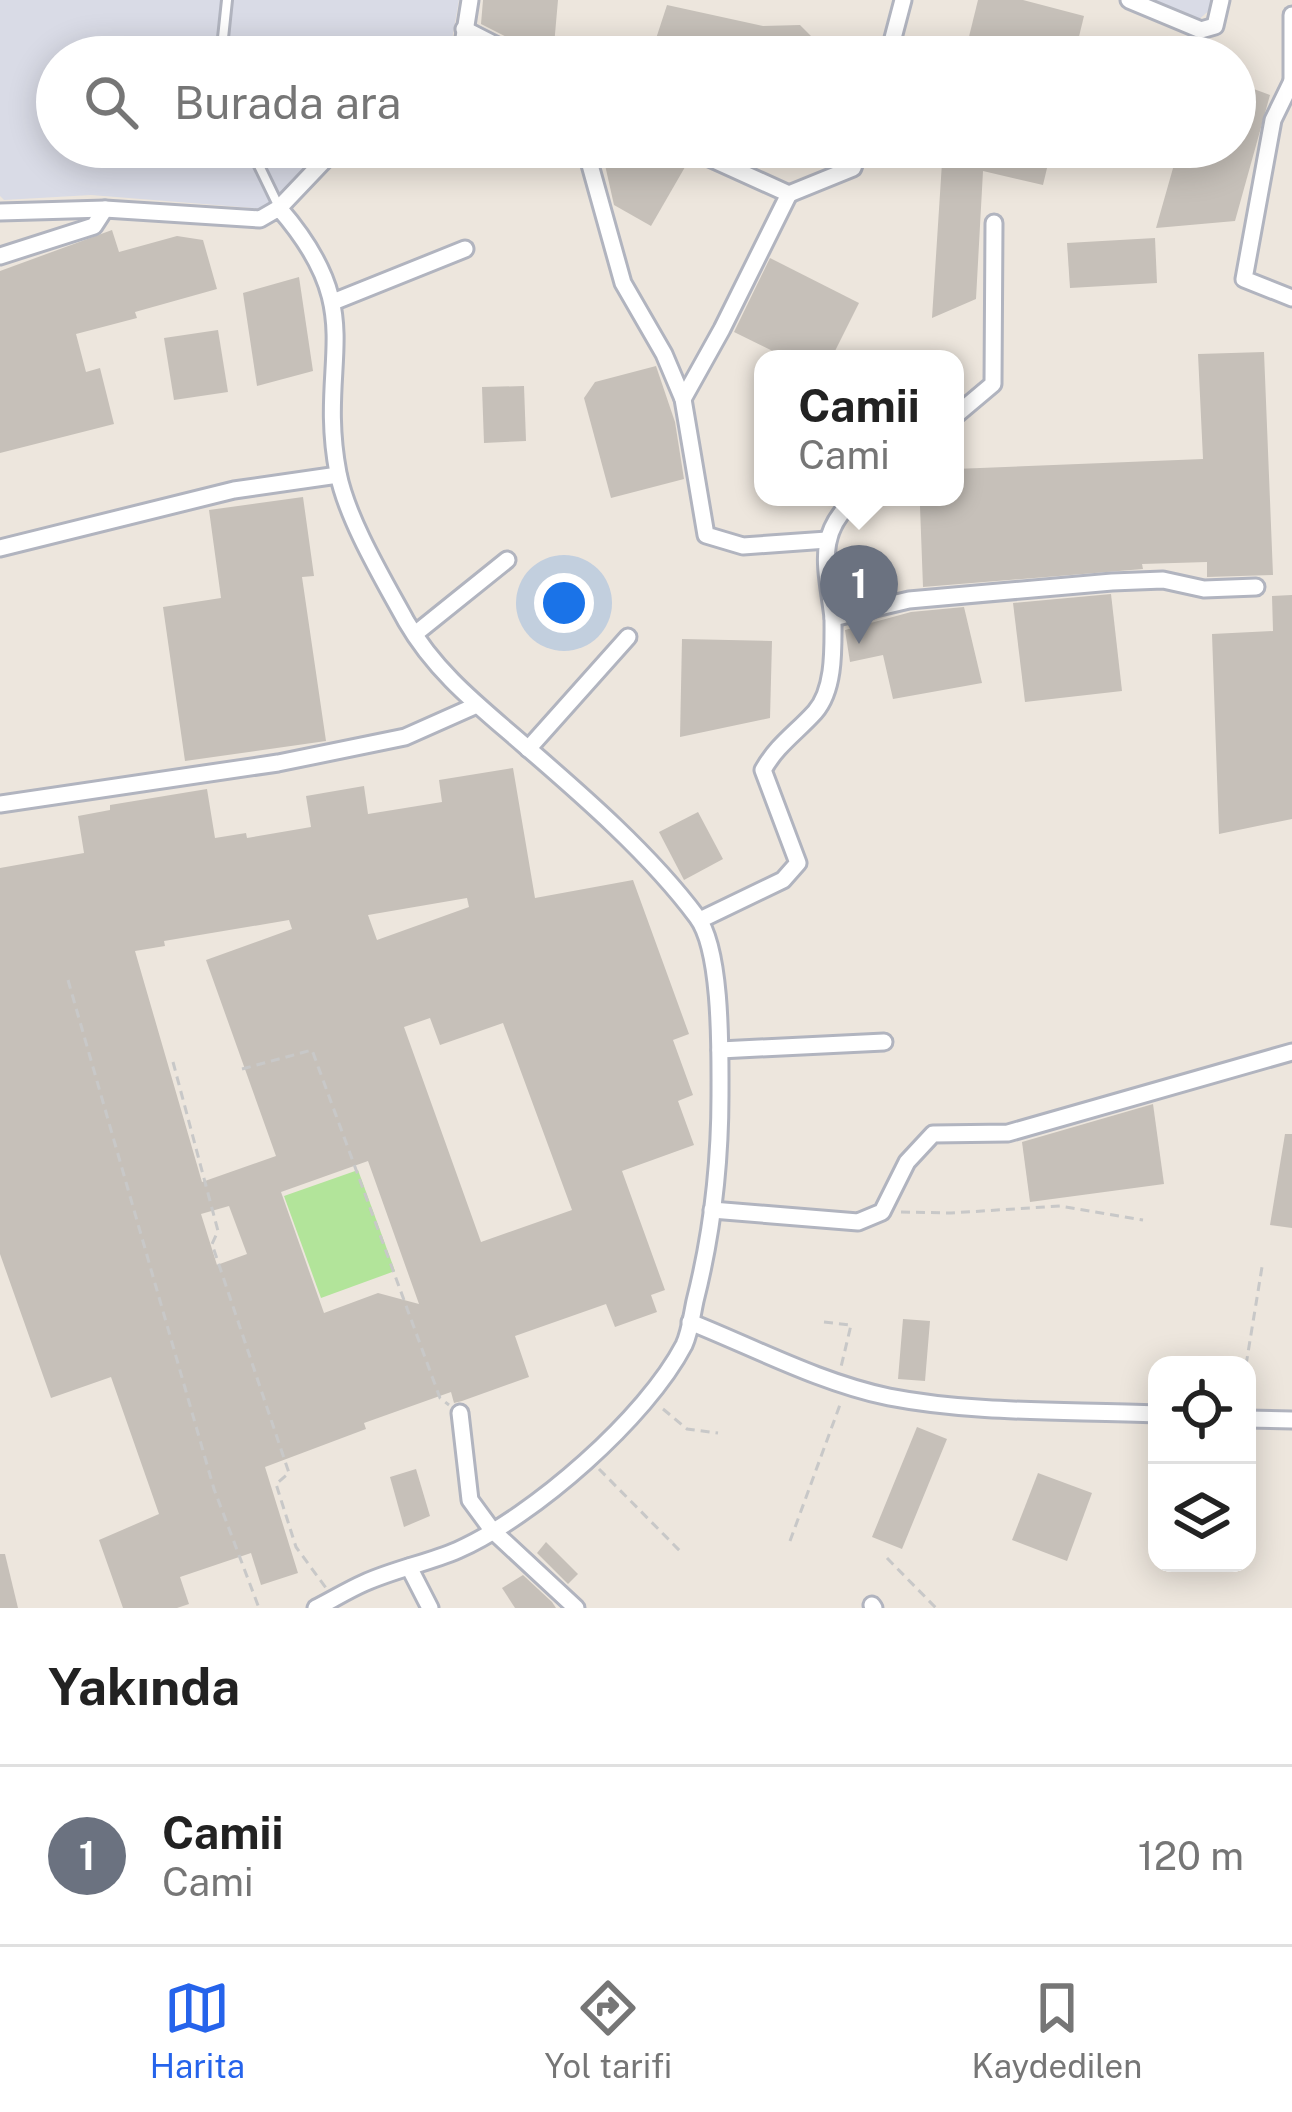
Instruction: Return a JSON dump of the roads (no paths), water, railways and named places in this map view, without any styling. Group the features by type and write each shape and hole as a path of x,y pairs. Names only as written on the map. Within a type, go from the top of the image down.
{"street":[{"path":"463,36 470,0"},
{"path":"894,36 904,0"},
{"path":"1129,0 1201,30 1215,26 1221,0"},
{"path":"1292,15 1292,80 1273,120 1244,279 1292,298"},
{"path":"464,28 479,36"},
{"path":"0,212 105,209 260,219 279,208 317,168"},
{"path":"591,168 622,283 664,354 682,399 706,536 743,546 827,540"},
{"path":"731,168 789,194"},
{"path":"682,399 789,194 853,168"},
{"path":"279,208 308,241 331,288 338,322 334,416 338,475 363,536 415,634 448,681 599,811 700,920 709,944 720,1050 720,1135 707,1253 685,1343 647,1396 590,1459 493,1529 460,1549 316,1608"},
{"path":"0,256 94,226 105,209"},
{"path":"964,408 993,384 994,223"},
{"path":"333,302 465,249"},
{"path":"0,548 234,490 338,475"},
{"path":"700,920 784,880 798,863 763,770 776,747 818,709 831,675 833,618 827,540 837,514 846,506"},
{"path":"415,634 506,560"},
{"path":"833,618 910,600 1112,582 1163,580 1204,589 1256,587"},
{"path":"528,748 628,637"},
{"path":"0,804 278,763 405,737 477,705"},
{"path":"720,1050 884,1042"},
{"path":"712,1210 858,1222 882,1212 907,1162 933,1134 1008,1133 1292,1052"},
{"path":"690,1322 888,1396 968,1406 1148,1414"},
{"path":"460,1413 470,1500 493,1529 575,1608"},
{"path":"1256,1419 1292,1420"},
{"path":"410,1567 430,1608"}],"lane":[{"path":"223,36 227,0"},
{"path":"260,168 279,208"}],"place":[{"name":"Camii","path":"859,644"}]}
